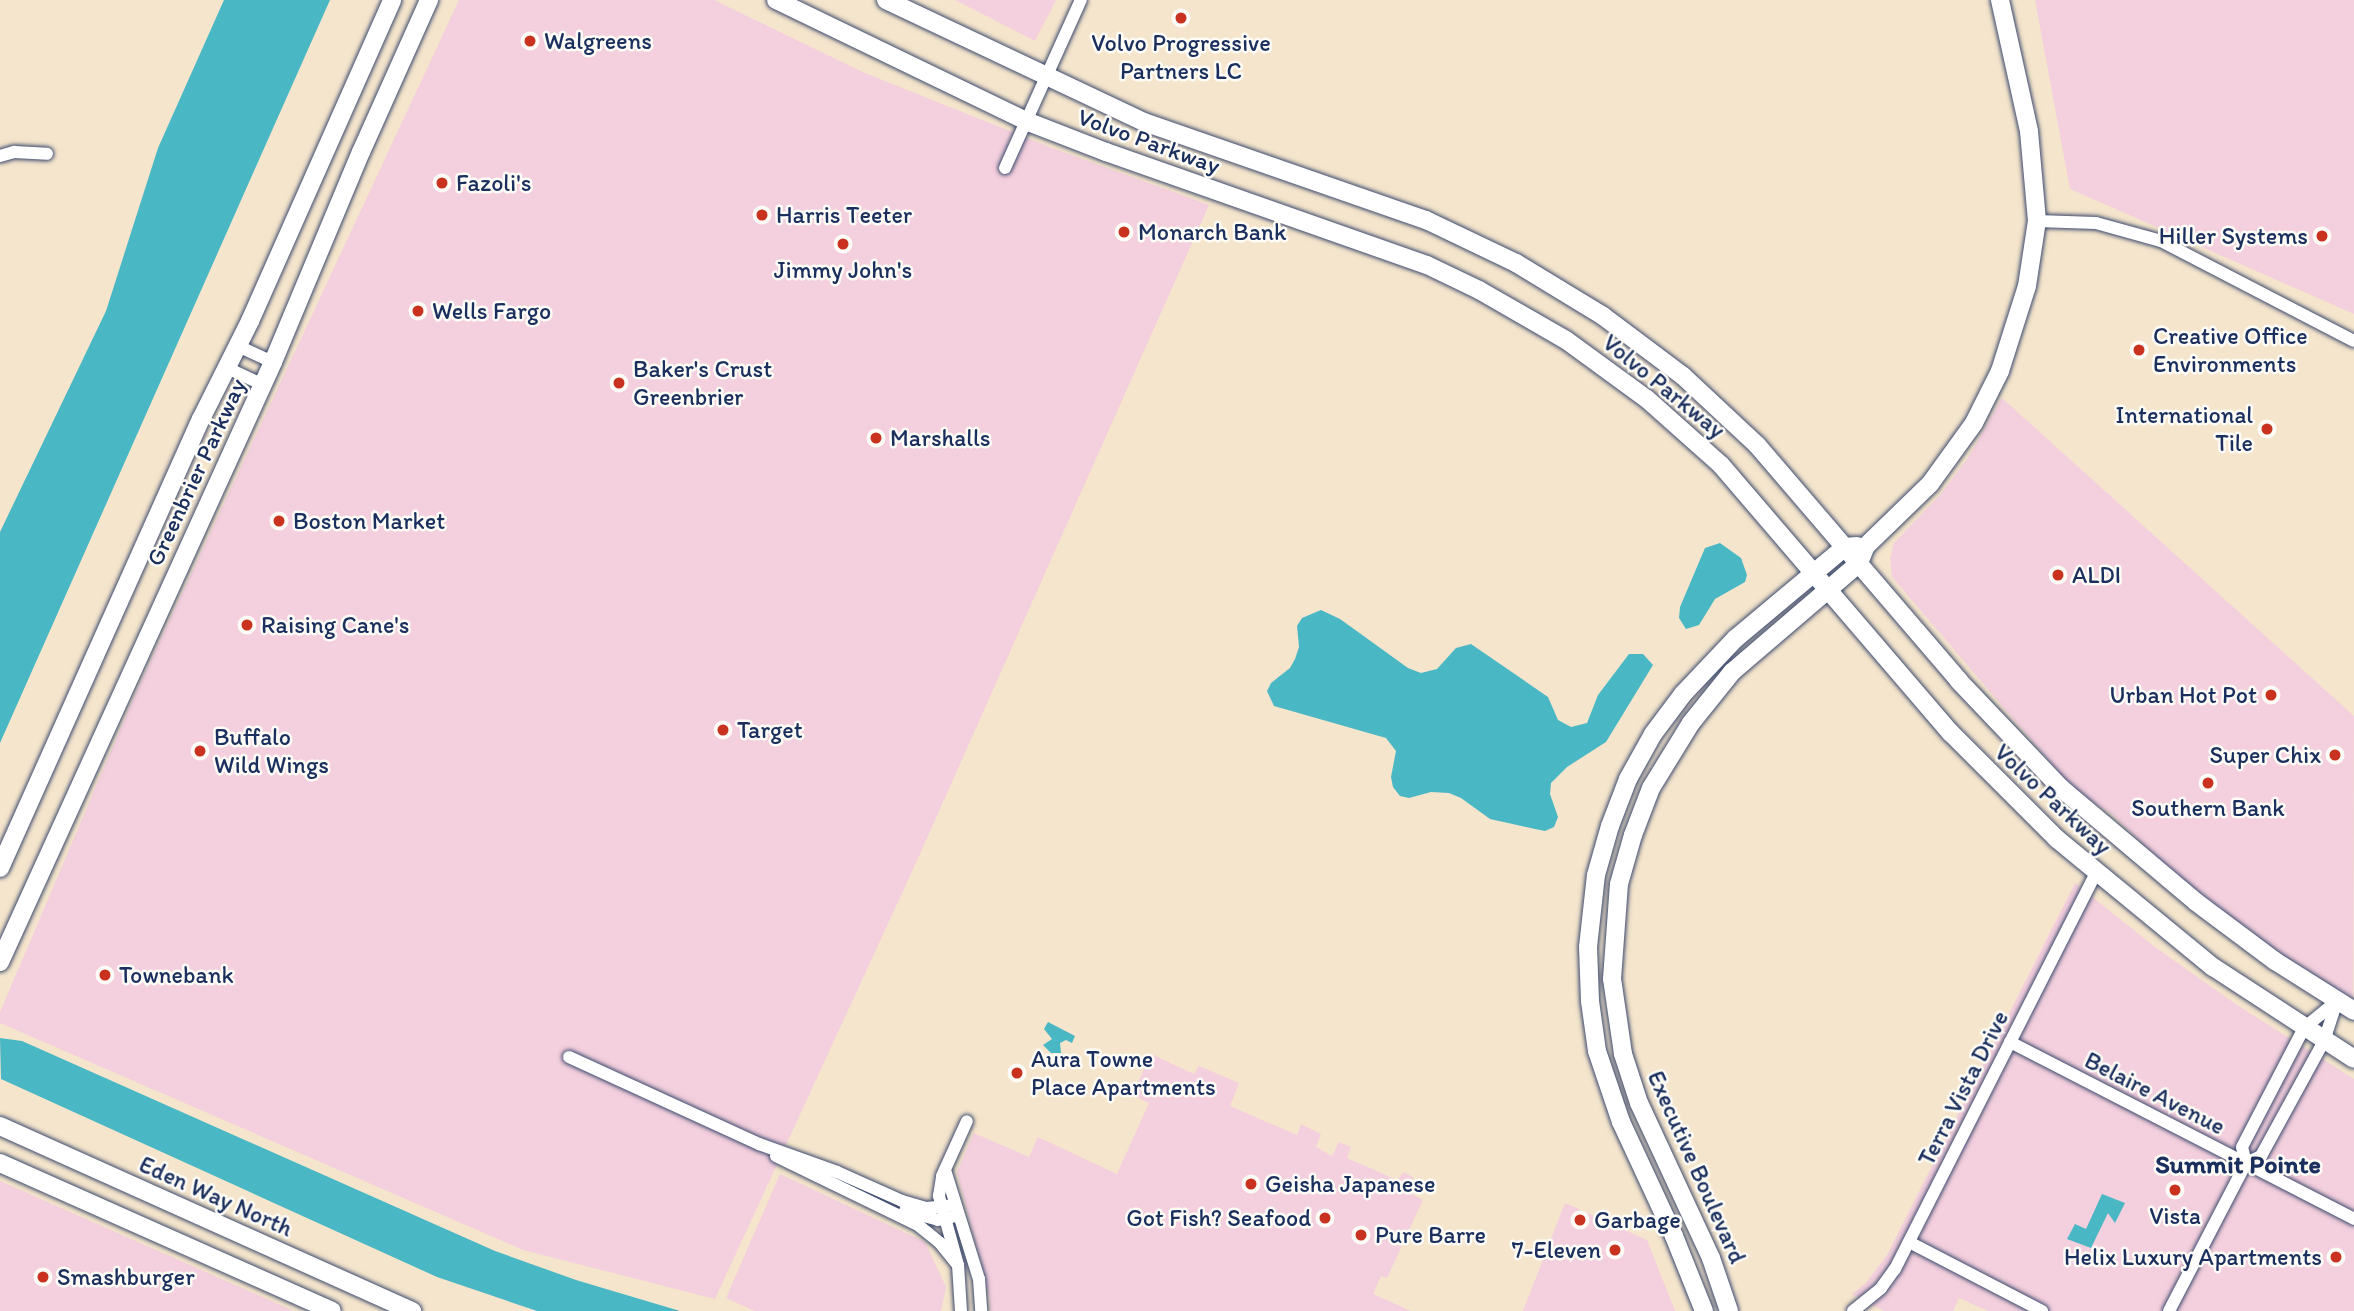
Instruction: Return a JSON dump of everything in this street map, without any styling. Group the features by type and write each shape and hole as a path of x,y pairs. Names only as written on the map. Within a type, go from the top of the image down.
{"main road":[{"name":"Greenbrier Parkway","path":"0,868 126,583 238,346 392,0"},
{"name":"Greenbrier Parkway","path":"0,962 263,385 361,152 429,0"},
{"name":"Volvo Parkway","path":"776,0 1026,121 1118,157 1399,254 1457,279 1524,314 1607,368 1684,431 1755,502 1965,748 2096,873 2213,967 2354,1059"},
{"name":"Volvo Parkway","path":"886,0 1155,126 1426,220 1550,282 1644,345 1721,410 1790,481 1984,709 2086,810 2156,871 2235,932 2354,1011"},
{"name":"Executive Boulevard","path":"1730,1311 1711,1258 1630,1079 1618,1030 1612,979 1616,904 1625,860 1641,811 1676,743 1732,672 1859,563 1866,546 1930,485 1986,402 2014,336 2027,286 2037,221 2029,131 2000,0"},
{"path":"1845,547 1866,546"},
{"name":"Executive Boulevard","path":"1704,1311 1683,1256 1621,1122 1597,1051 1590,1001 1588,947 1596,875 1610,826 1628,779 1667,713 1717,656 1845,547"},
{"name":"Eden Way North","path":"0,1126 412,1311"},
{"path":"0,1163 332,1311"},
{"path":"1683,1256 1692,1311"}],"street":[{"path":"1005,168 1081,0"},
{"path":"0,156 23,152 47,154"},
{"path":"2037,221 2096,223 2151,237 2354,341"},
{"path":"238,346 273,362"},
{"path":"227,368 263,385"},
{"name":"Terra Vista Drive","path":"1853,1311 1881,1288 1909,1242 2096,873"},
{"path":"2246,1163 2242,1147 2304,1028 2337,1001"},
{"path":"2169,1311 2246,1163 2262,1156 2324,1041 2337,1001"},
{"name":"Belaire Avenue","path":"2010,1042 2354,1219"},
{"path":"569,1057 759,1144 837,1172 914,1205 950,1211"},
{"path":"967,1121 940,1184 979,1279 981,1311"},
{"path":"759,1144 790,1165 918,1225 940,1243 958,1265"},
{"path":"839,1189 870,1195 925,1218 950,1211"},
{"path":"950,1211 961,1311"},
{"path":"1909,1242 2042,1311"}],"shaded area":[{"path":"459,0 714,0 865,73 1052,148 1209,205 915,865 715,1299 523,1250 0,1023 0,1012 137,690"},
{"path":"955,0 1056,0 1035,41"},
{"path":"2035,0 2354,0 2354,314 2070,189"},
{"path":"2002,398 2354,716 2353,1001 2285,958 2178,878 2111,813 2075,791 1892,577 1890,559 1894,543 1941,494 1968,458"},
{"path":"2075,883 2155,947 2237,1005 2354,1079 2354,1311 1988,1311 1959,1298 1953,1311 1884,1311 1852,1294 1865,1284 1887,1255"},
{"path":"1151,1054 1194,1074 1199,1066 1239,1083 1230,1106 1297,1135 1301,1124 1321,1134 1316,1147 1332,1156 1339,1142 1351,1147 1347,1158 1397,1180 1404,1172 1414,1178 1406,1191 1423,1200 1387,1278 1381,1276 1373,1294 1411,1311 990,1311 990,1300 957,1172 974,1133 1029,1157 1038,1137 1117,1174 1149,1103 1132,1095"},
{"path":"780,1174 925,1242 946,1287 941,1311 754,1311 726,1298"},
{"path":"0,1181 294,1311 0,1311"},
{"path":"1565,1203 1647,1240 1675,1311 1523,1311"}],"water":[{"path":"224,0 330,0 0,743 0,532 106,311 158,148"},
{"path":"1720,543 1741,558 1747,575 1745,582 1715,599 1699,625 1686,629 1679,618 1680,607 1705,548"},
{"path":"1321,610 1340,619 1408,668 1421,673 1437,669 1456,648 1471,644 1548,697 1558,720 1571,727 1587,723 1598,695 1629,654 1643,654 1653,665 1606,742 1567,767 1551,783 1550,794 1558,817 1554,827 1545,831 1490,819 1461,798 1449,793 1431,792 1409,798 1400,796 1393,787 1391,777 1396,751 1386,738 1274,706 1267,691 1271,683 1290,668 1295,659 1299,647 1297,626 1302,618"},
{"path":"1048,1022 1075,1036 1072,1043 1066,1040 1060,1043 1061,1053 1051,1053 1043,1045 1052,1039 1044,1029"},
{"path":"0,1038 22,1041 495,1251 576,1280 680,1311 537,1311 437,1277 1,1079"},
{"path":"2102,1194 2125,1203 2115,1223 2108,1213 2091,1248 2067,1239 2075,1224 2086,1229"}],"place":[{"name":"Volvo Progressive Partners LC","path":"1181,18"},
{"name":"Walgreens","path":"530,41"},
{"name":"Fazoli's","path":"442,183"},
{"name":"Harris Teeter","path":"762,215"},
{"name":"Monarch Bank","path":"1124,232"},
{"name":"Hiller Systems","path":"2322,236"},
{"name":"Jimmy John's","path":"843,244"},
{"name":"Wells Fargo","path":"418,311"},
{"name":"Creative Office Environments","path":"2139,350"},
{"name":"Baker's Crust Greenbrier","path":"619,383"},
{"name":"International Tile","path":"2267,429"},
{"name":"Marshalls","path":"876,438"},
{"name":"Boston Market","path":"279,521"},
{"name":"ALDI","path":"2058,575"},
{"name":"Raising Cane's","path":"247,625"},
{"name":"Urban Hot Pot","path":"2271,695"},
{"name":"Target","path":"723,730"},
{"name":"Buffalo Wild Wings","path":"200,751"},
{"name":"Super Chix","path":"2335,755"},
{"name":"Southern Bank","path":"2208,783"},
{"name":"Townebank","path":"105,975"},
{"name":"Aura Towne Place Apartments","path":"1017,1073"},
{"name":"Geisha Japanese","path":"1251,1184"},
{"name":"Vista","path":"2175,1190"},
{"name":"Got Fish? Seafood","path":"1325,1218"},
{"name":"Garbage","path":"1580,1220"},
{"name":"Pure Barre","path":"1361,1235"},
{"name":"7-Eleven","path":"1615,1250"},
{"name":"Helix Luxury Apartments","path":"2336,1257"},
{"name":"Smashburger","path":"43,1277"}],"district":[{"name":"Summit Pointe","path":"2238,1165"}]}
